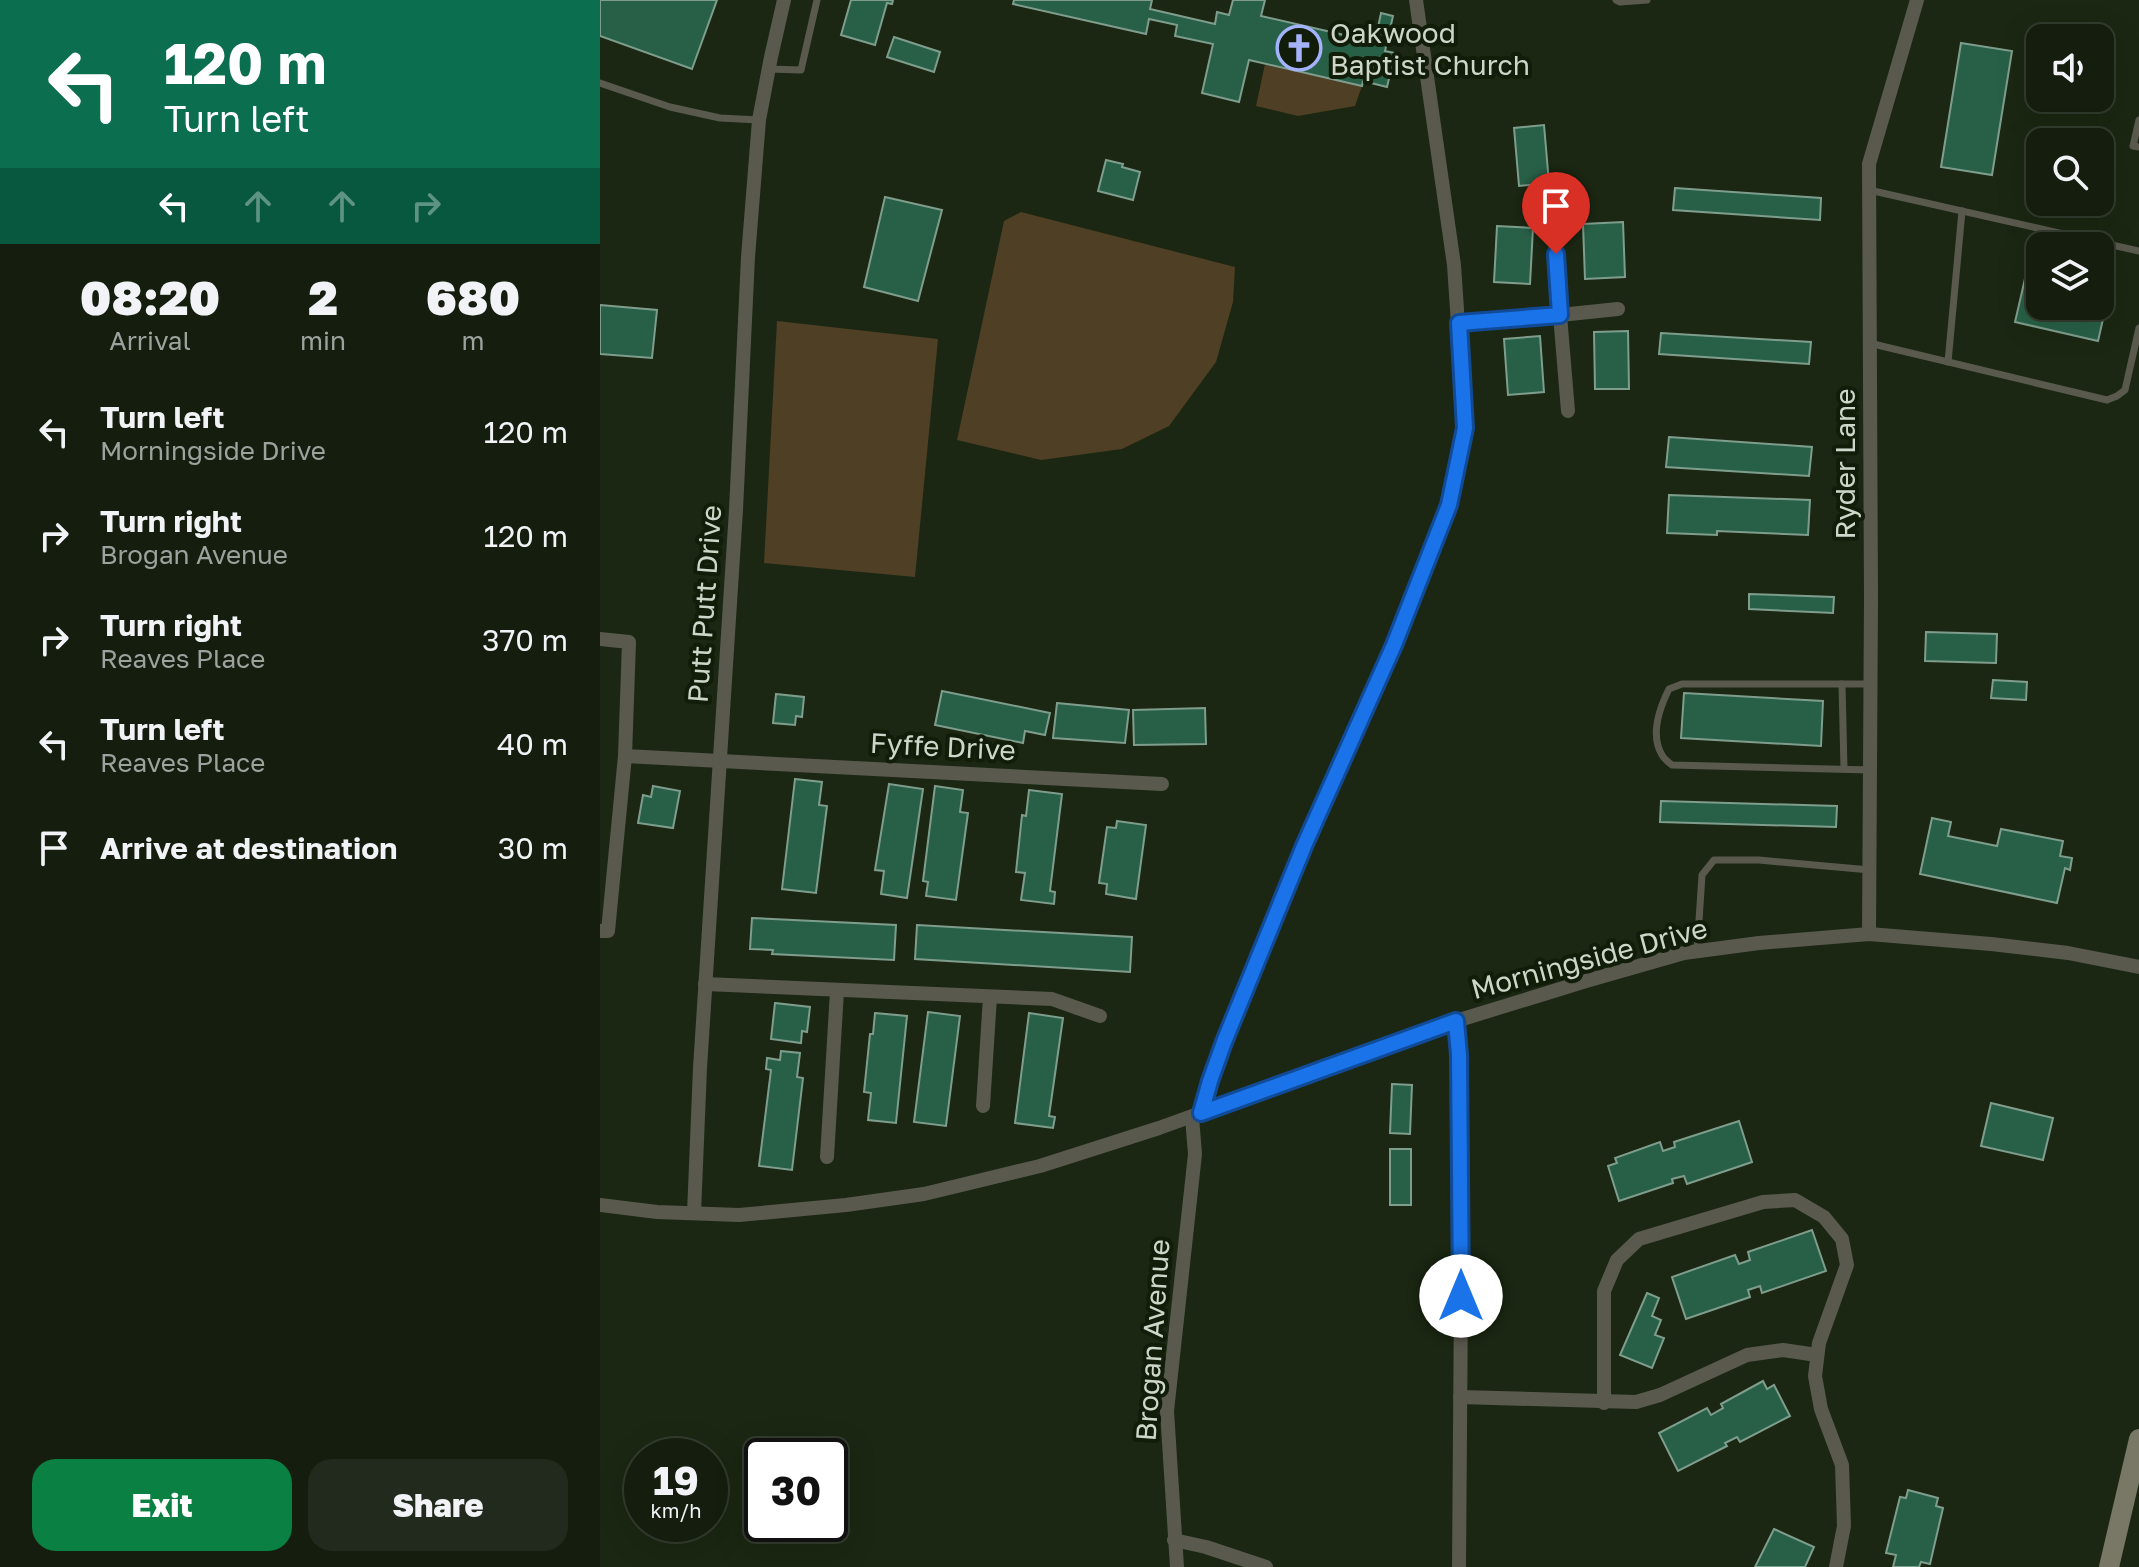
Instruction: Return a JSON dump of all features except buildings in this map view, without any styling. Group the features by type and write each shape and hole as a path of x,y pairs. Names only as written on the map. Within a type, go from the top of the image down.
{"street":[{"name":"Putt Putt Drive","path":"694,1213 705,984 738,478 748,257 759,120 784,0"},
{"name":"Brogan Avenue","path":"1177,1567 1167,1411 1195,1154 1196,1115 1304,846 1394,645 1449,505 1465,428 1450,234 1416,0"},
{"name":"Ryder Lane","path":"1869,934 1869,164 1917,0"},
{"path":"1554,223 1568,411"},
{"path":"1459,323 1618,309"},
{"path":"600,639 629,642 625,756 608,931 600,931"},
{"name":"Fyffe Drive","path":"625,756 1162,784"},
{"name":"Morningside Drive","path":"600,1205 657,1212 739,1215 924,1194 1040,1166 1196,1115 1456,1021 1684,953 1869,934 2068,953 2139,967"},
{"path":"705,984 1052,999 1100,1016"},
{"path":"827,1157 837,991"},
{"path":"983,1106 990,997"},
{"path":"1456,1021 1459,1115 1459,1567"},
{"path":"1604,1403 1604,1291 1617,1260 1639,1239 1763,1202 1795,1200 1824,1217 1842,1239 1847,1265 1819,1343 1815,1376 1821,1409 1842,1465 1844,1526 1836,1567"},
{"path":"1460,1397 1636,1402 1660,1395 1762,1351 1783,1350 1817,1355"},
{"path":"2109,1567 2139,1439"},
{"path":"1174,1540 1266,1567"}],"lane":[{"path":"769,69 801,70 817,0"},
{"path":"1616,0 1647,0"},
{"path":"600,83 670,107 720,118 759,120"},
{"path":"2139,120 2133,146 2139,147"},
{"path":"1869,190 2139,251"},
{"path":"1948,362 1962,211"},
{"path":"1869,343 2107,400 2125,390 2139,328"},
{"path":"1870,770 1672,765 1661,755 1657,733 1660,707 1669,689 1682,684 1871,684"},
{"path":"1842,684 1844,769"},
{"path":"1697,951 1702,875 1714,860 1759,860 1870,870"}],"shaded area":[{"path":"1265,64 1362,86 1355,106 1298,116 1256,106"},
{"path":"1021,212 1235,267 1233,302 1216,362 1169,426 1122,449 1041,460 957,440 1004,221"},
{"path":"777,321 938,339 915,577 764,563"}],"place":[{"name":"Oakwood Baptist Church","path":"1299,48"}],"route":[{"path":"1461,1296 1456,1021 1201,1113 1224,1042 1304,846 1394,645 1449,505 1465,428 1459,323 1560,315 1556,254"}]}
